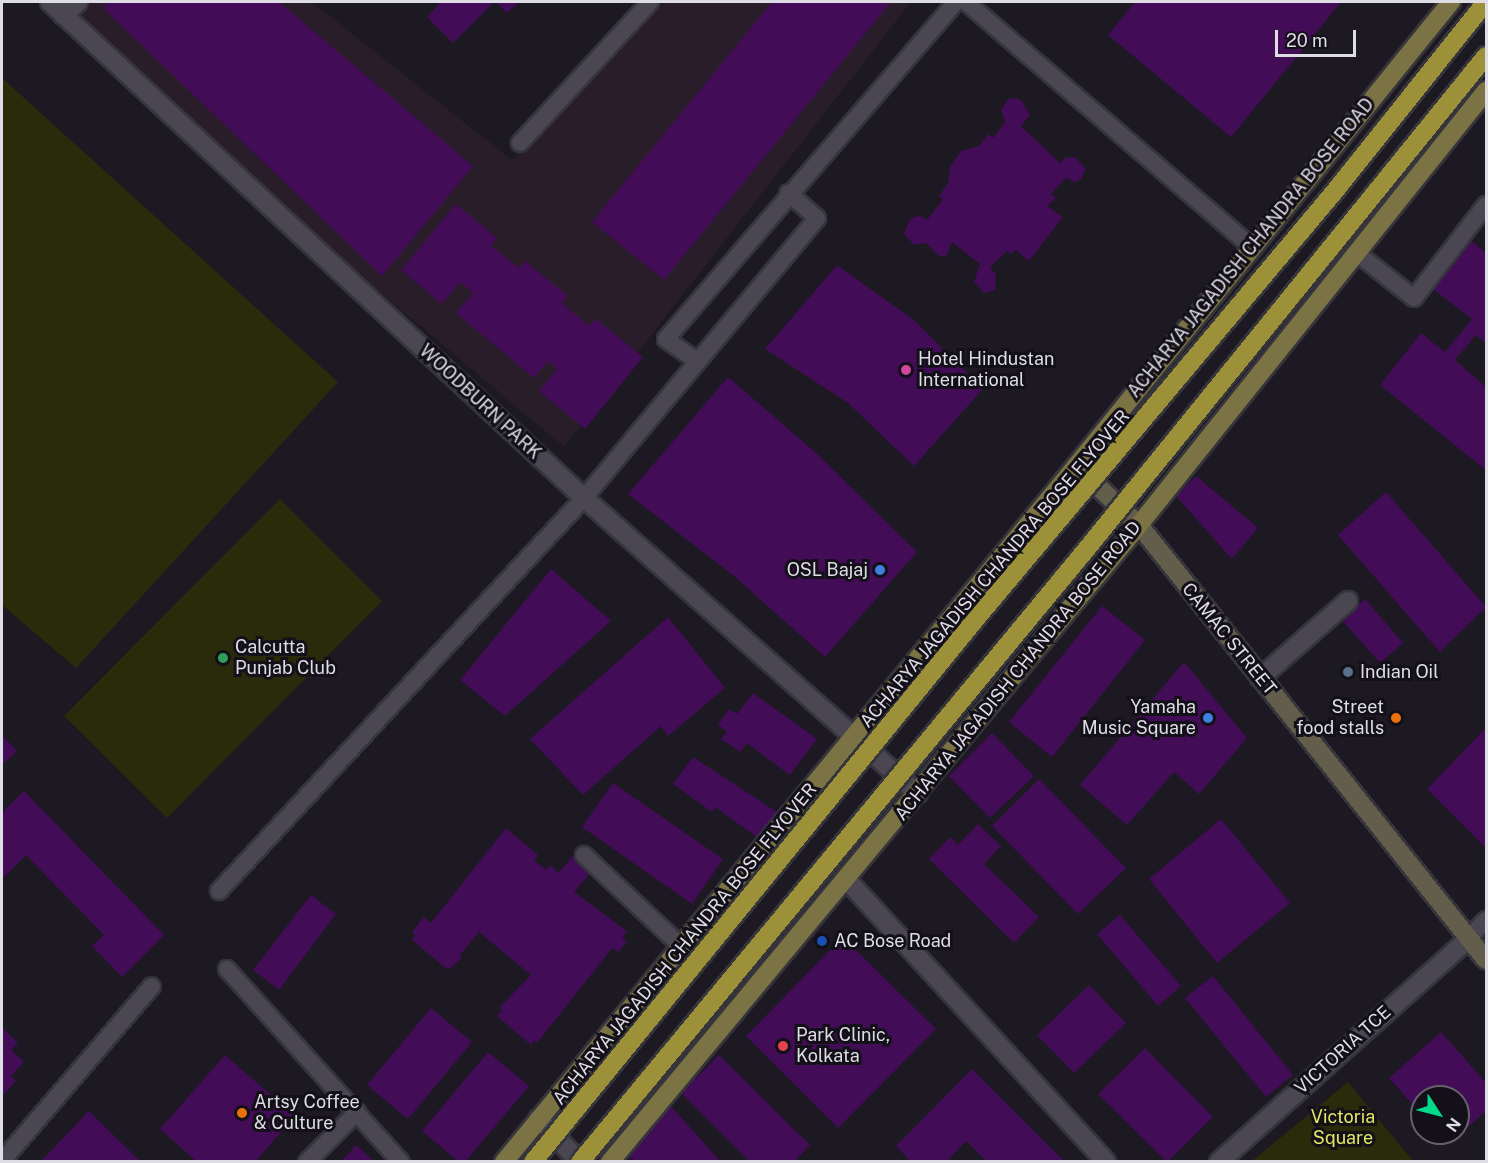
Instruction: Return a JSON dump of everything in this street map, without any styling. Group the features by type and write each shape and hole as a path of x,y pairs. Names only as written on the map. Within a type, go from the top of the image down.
{"highway":[{"name":"ACHARYA JAGADISH CHANDRA BOSE FLYOVER","path":"533,1161 975,620 1335,191 1486,2"},
{"path":"580,1161 1085,551 1486,56"}],"main road":[{"name":"ACHARYA JAGADISH CHANDRA BOSE ROAD","path":"504,1161 1076,466 1251,246 1451,2"},
{"name":"ACHARYA JAGADISH CHANDRA BOSE ROAD","path":"610,1161 732,1011 847,880 1139,525 1358,254 1486,91"},
{"name":"CAMAC STREET","path":"1076,466 1139,525 1486,960"}],"street":[{"name":"WOODBURN PARK","path":"50,2 584,498 918,794"},
{"path":"63,15 78,2"},
{"path":"1260,678 1348,601"},
{"path":"847,880 1106,1161"},
{"name":"VICTORIA TCE","path":"1219,1161 1468,939"},
{"path":"538,1119 580,1161"}],"lane":[{"path":"520,143 650,2"},
{"path":"697,361 666,339 788,193 956,2"},
{"path":"966,2 1251,246"},
{"path":"219,891 584,498 817,218 788,193"},
{"path":"1358,254 1414,297 1486,205"},
{"path":"584,855 681,946"},
{"path":"1468,939 1486,920"},
{"path":"227,969 401,1161"},
{"path":"2,1161 152,986"},
{"path":"307,1161 357,1112"}],"shaded area":[{"path":"68,2 312,2 512,160 665,2 911,2 564,447 54,18"}],"green space":[{"path":"2,78 338,382 76,668 2,605"},
{"name":"Calcutta Punjab Club","path":"280,499 382,601 167,818 64,716"},
{"name":"Victoria Square","path":"1348,1082 1413,1161 1252,1161"}],"building":[{"path":"106,2 279,2 473,166 382,276 104,9"},
{"path":"441,2 494,2 453,43 427,17"},
{"path":"496,2 519,2 507,13"},
{"path":"772,2 891,2 664,280 592,222"},
{"path":"1135,2 1341,2 1231,137 1108,35"},
{"path":"1016,98 1022,101 1030,115 1021,126 1061,164 1064,158 1075,157 1086,169 1081,179 1075,182 1066,178 1051,194 1056,198 1047,206 1063,217 1029,261 1016,250 1011,254 1007,251 990,267 996,275 995,290 984,293 974,282 980,264 952,242 946,257 939,256 926,243 914,245 904,234 910,219 917,216 928,219 943,199 939,196 948,183 950,167 961,151 979,146 988,134 993,138 1005,122 1001,109 1009,99"},
{"path":"456,204 497,238 491,246 519,268 525,261 568,296 562,303 589,326 596,319 643,357 585,429 539,391 557,369 548,361 534,378 456,313 473,293 460,282 442,304 401,270"},
{"path":"1467,237 1486,253 1486,343 1476,335 1455,360 1486,387 1486,470 1380,385 1421,333 1445,352 1472,319 1428,285"},
{"path":"837,265 915,321 983,389 914,466 848,403 765,349"},
{"path":"728,377 815,452 917,552 825,657 734,576 628,494"},
{"path":"1196,476 1258,528 1232,559 1176,496"},
{"path":"1386,492 1486,607 1440,652 1338,535"},
{"path":"551,569 611,621 505,716 460,680"},
{"path":"1365,599 1403,643 1380,663 1342,620"},
{"path":"1102,606 1145,640 1052,757 1009,722"},
{"path":"668,617 725,688 668,736 661,726 583,795 530,739"},
{"path":"1184,662 1247,738 1199,794 1174,772 1127,825 1080,785"},
{"path":"753,693 817,739 790,775 747,743 740,752 721,739 727,732 718,725 729,709 737,714"},
{"path":"1486,728 1486,848 1427,789"},
{"path":"992,733 1034,776 990,818 949,776"},
{"path":"2,735 17,751 2,765"},
{"path":"693,757 777,812 758,838 715,807 712,812 673,784"},
{"path":"1039,779 1126,868 1078,914 992,826"},
{"path":"613,783 723,859 692,904 582,827"},
{"path":"24,791 164,935 122,977 92,946 104,935 26,855 2,879 2,813"},
{"path":"1221,819 1290,903 1217,963 1149,879"},
{"path":"978,824 1001,846 984,864 1039,917 1014,943 929,859 950,837 958,845"},
{"path":"506,828 538,855 534,860 546,870 550,865 558,873 573,856 591,872 574,892 627,931 622,937 627,941 618,952 612,948 537,1043 534,1040 531,1045 497,1016 502,1010 499,1008 531,975 479,932 459,956 462,958 448,970 412,940 415,935 412,932 424,917 431,923"},
{"path":"311,895 336,914 279,990 253,970"},
{"path":"1120,915 1181,986 1158,1006 1097,934"},
{"path":"843,937 936,1029 838,1128 746,1036"},
{"path":"1213,976 1293,1075 1266,1097 1185,998"},
{"path":"1089,985 1126,1023 1074,1073 1037,1035"},
{"path":"431,1008 472,1042 408,1119 367,1085"},
{"path":"2,1027 18,1043 11,1050 24,1062 11,1076 16,1081 2,1096"},
{"path":"1441,1032 1486,1083 1486,1111 1470,1125 1470,1085 1410,1085 1410,1102 1389,1078"},
{"path":"1145,1048 1213,1117 1167,1162 1098,1094"},
{"path":"488,1052 529,1086 465,1162 459,1162 422,1131"},
{"path":"225,1055 295,1116 255,1162 197,1162 160,1129"},
{"path":"719,1055 810,1145 794,1162 750,1162 681,1093"},
{"path":"972,1069 1065,1162 987,1162 966,1141 946,1162 911,1162 896,1146"},
{"path":"670,1105 721,1162 634,1162 622,1148"},
{"path":"89,1111 141,1162 40,1162"},
{"path":"356,1145 375,1162 341,1162"}],"place":[{"name":"Hotel Hindustan International","path":"906,370"},
{"name":"OSL Bajaj","path":"880,570"},
{"name":"Calcutta Punjab Club","path":"223,658"},
{"name":"Indian Oil","path":"1348,672"},
{"name":"Yamaha Music Square","path":"1208,718"},
{"name":"Street food stalls","path":"1396,718"},
{"name":"AC Bose Road","path":"822,941"},
{"name":"Park Clinic, Kolkata","path":"783,1046"},
{"name":"Artsy Coffee & Culture","path":"242,1113"}]}
